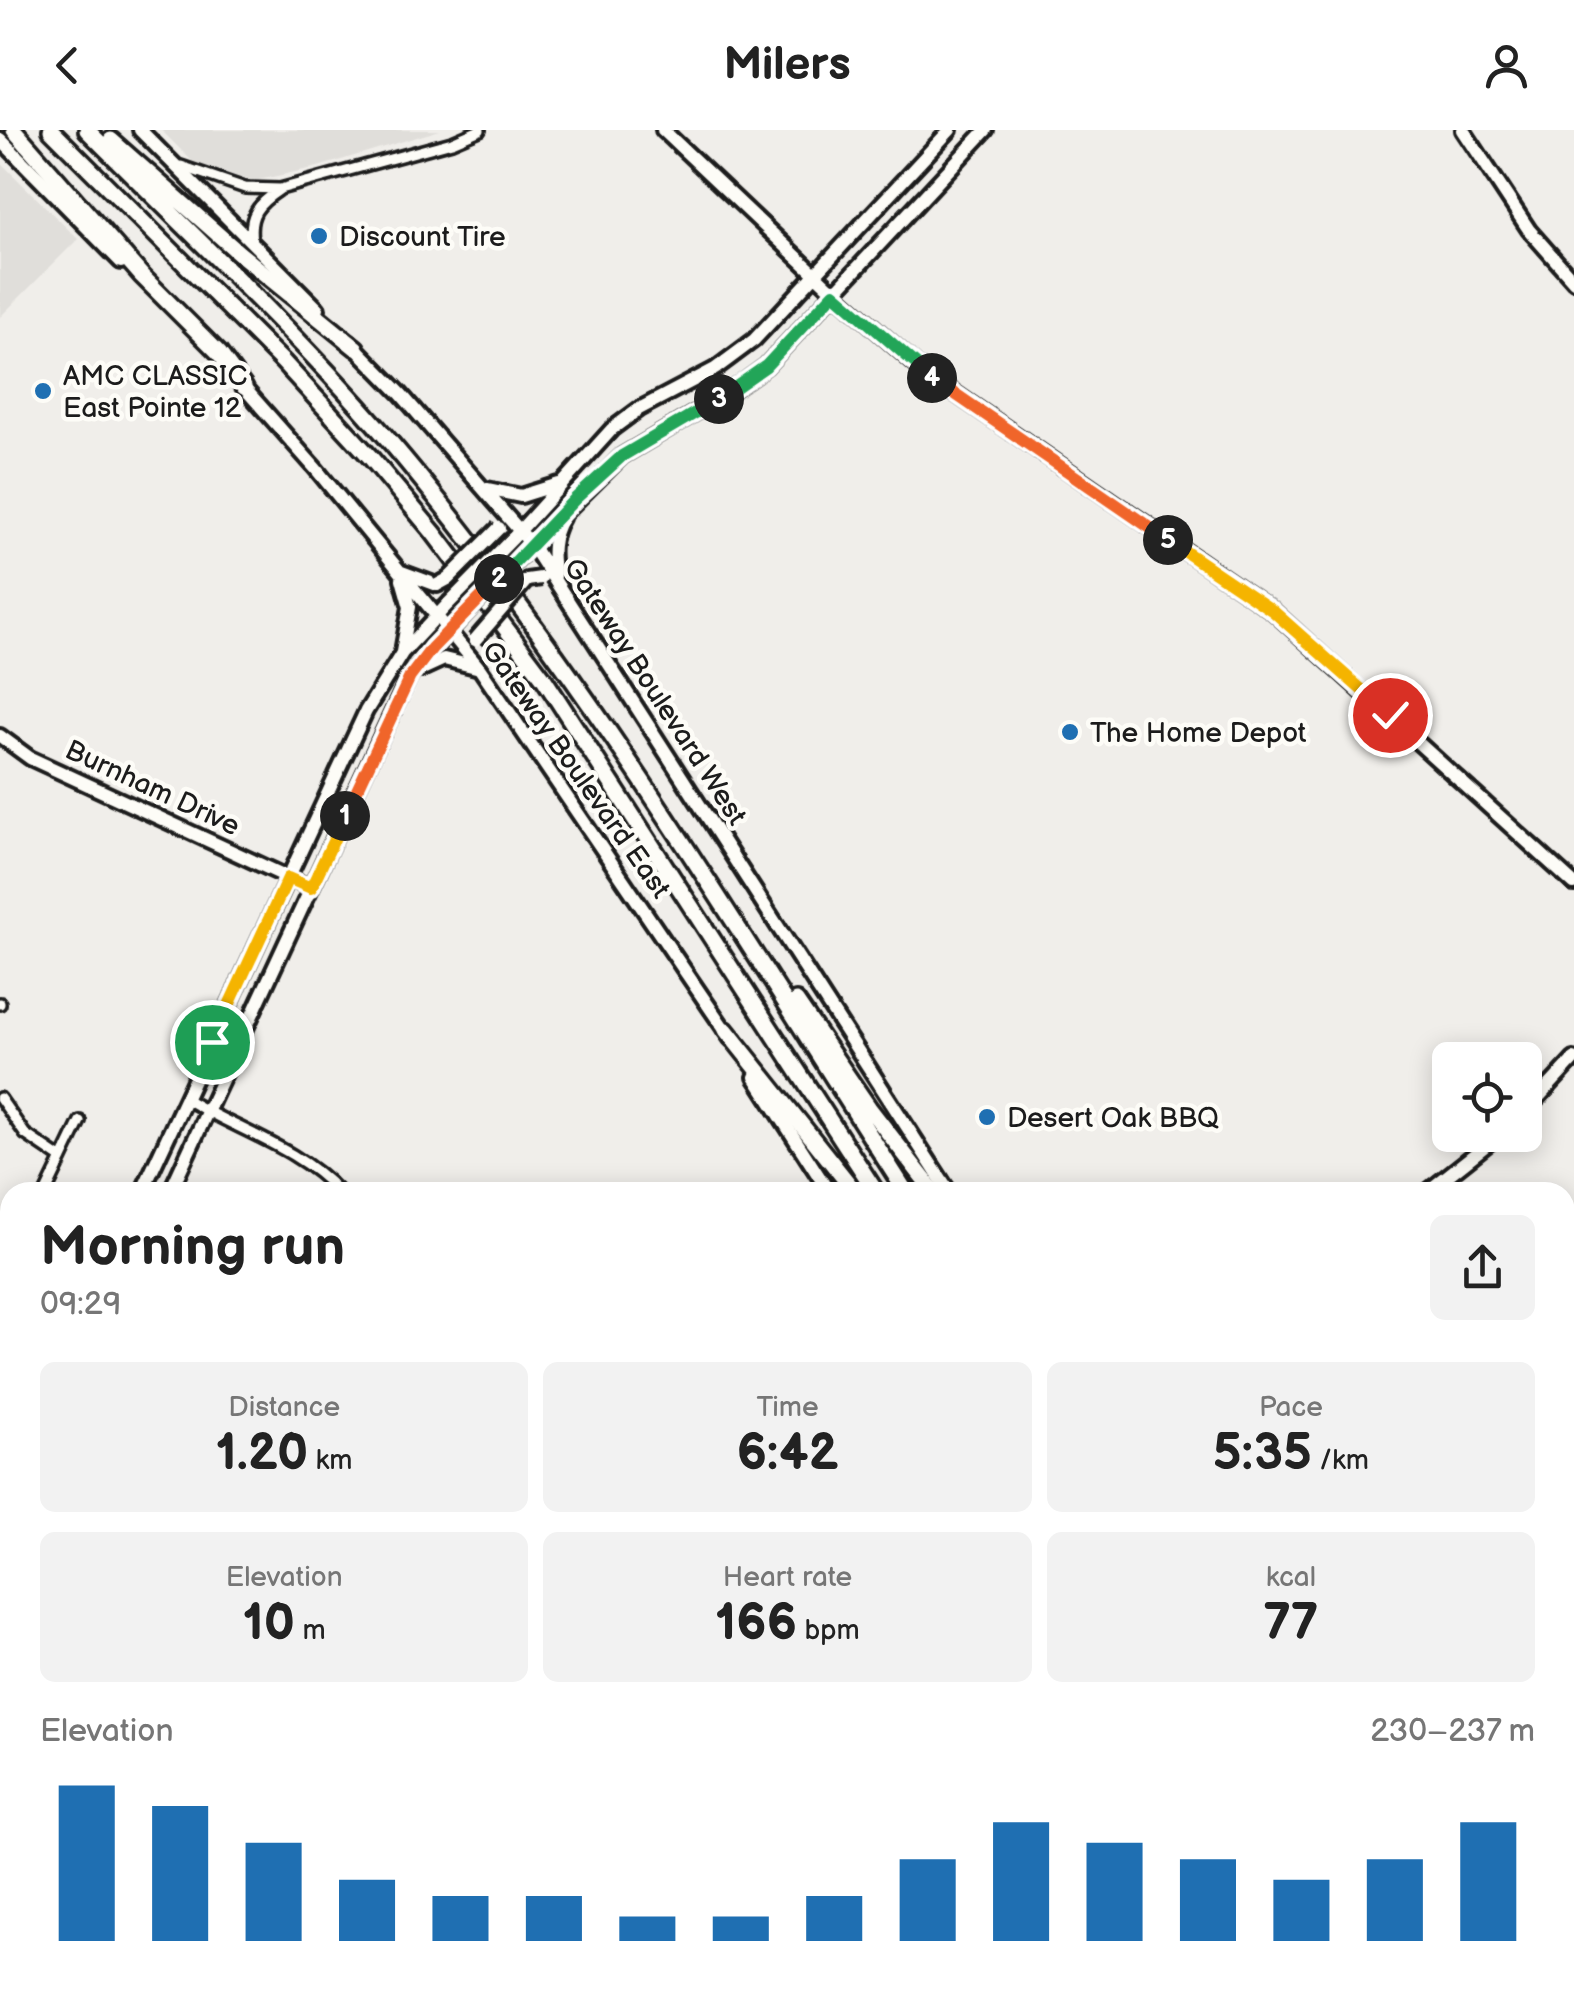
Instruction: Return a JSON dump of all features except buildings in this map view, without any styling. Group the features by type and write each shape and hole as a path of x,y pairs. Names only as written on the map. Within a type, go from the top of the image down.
{"highway":[{"path":"14,130 142,276 219,353 244,387"},
{"path":"51,130 282,362 433,532 544,679 870,1182"},
{"path":"88,130 325,370 418,474 560,659 900,1182"},
{"path":"100,130 225,242 356,348"},
{"path":"724,908 778,975 869,1108 926,1182"},
{"path":"726,1030 847,1182"}],"main road":[{"name":"Gateway Boulevard West","path":"140,130 356,348 497,503 527,550 557,583 943,1182"},
{"path":"663,130 834,293 924,372 1273,611 1574,884"},
{"path":"147,1182 366,711 402,653 596,444 626,418 715,369 754,340 950,130"},
{"path":"175,1182 410,677 575,499 639,444 727,394 766,366 986,130"},
{"path":"1462,130 1520,218 1574,281"},
{"name":"Gateway Boulevard East","path":"0,139 244,387 450,631 726,1030 823,1182"},
{"path":"482,487 521,496 562,484"},
{"path":"480,670 475,640 527,580 541,578 557,583 552,556 554,533 575,499"},
{"path":"400,572 436,585 448,579 498,528 501,518 497,503"},
{"path":"400,572 410,606 402,653"},
{"path":"410,677 444,659 480,670"},
{"name":"Burnham Drive","path":"0,736 30,758 311,888"},
{"path":"1542,1094 1574,1059"},
{"path":"1440,1182 1478,1152"}],"street":[{"path":"174,164 245,188 280,189 452,142 480,130"},
{"path":"252,244 254,212 263,200 280,189"},
{"path":"0,1098 25,1134 62,1159"},
{"path":"186,1099 282,1148 328,1182"},
{"path":"51,1182 80,1121"}],"shaded area":[{"path":"161,130 440,130 318,167 254,181 196,165"},
{"path":"0,162 78,239 0,317"}],"place":[{"name":"Discount Tire","path":"319,236"},
{"name":"AMC CLASSIC East Pointe 12","path":"43,391"},
{"name":"The Home Depot","path":"1070,732"},
{"name":"Desert Oak BBQ","path":"987,1117"}],"route":[{"path":"212,1042 288,878 311,888 410,677 432,648 604,470 766,366 834,293 924,372 1273,611 1390,715"}]}
